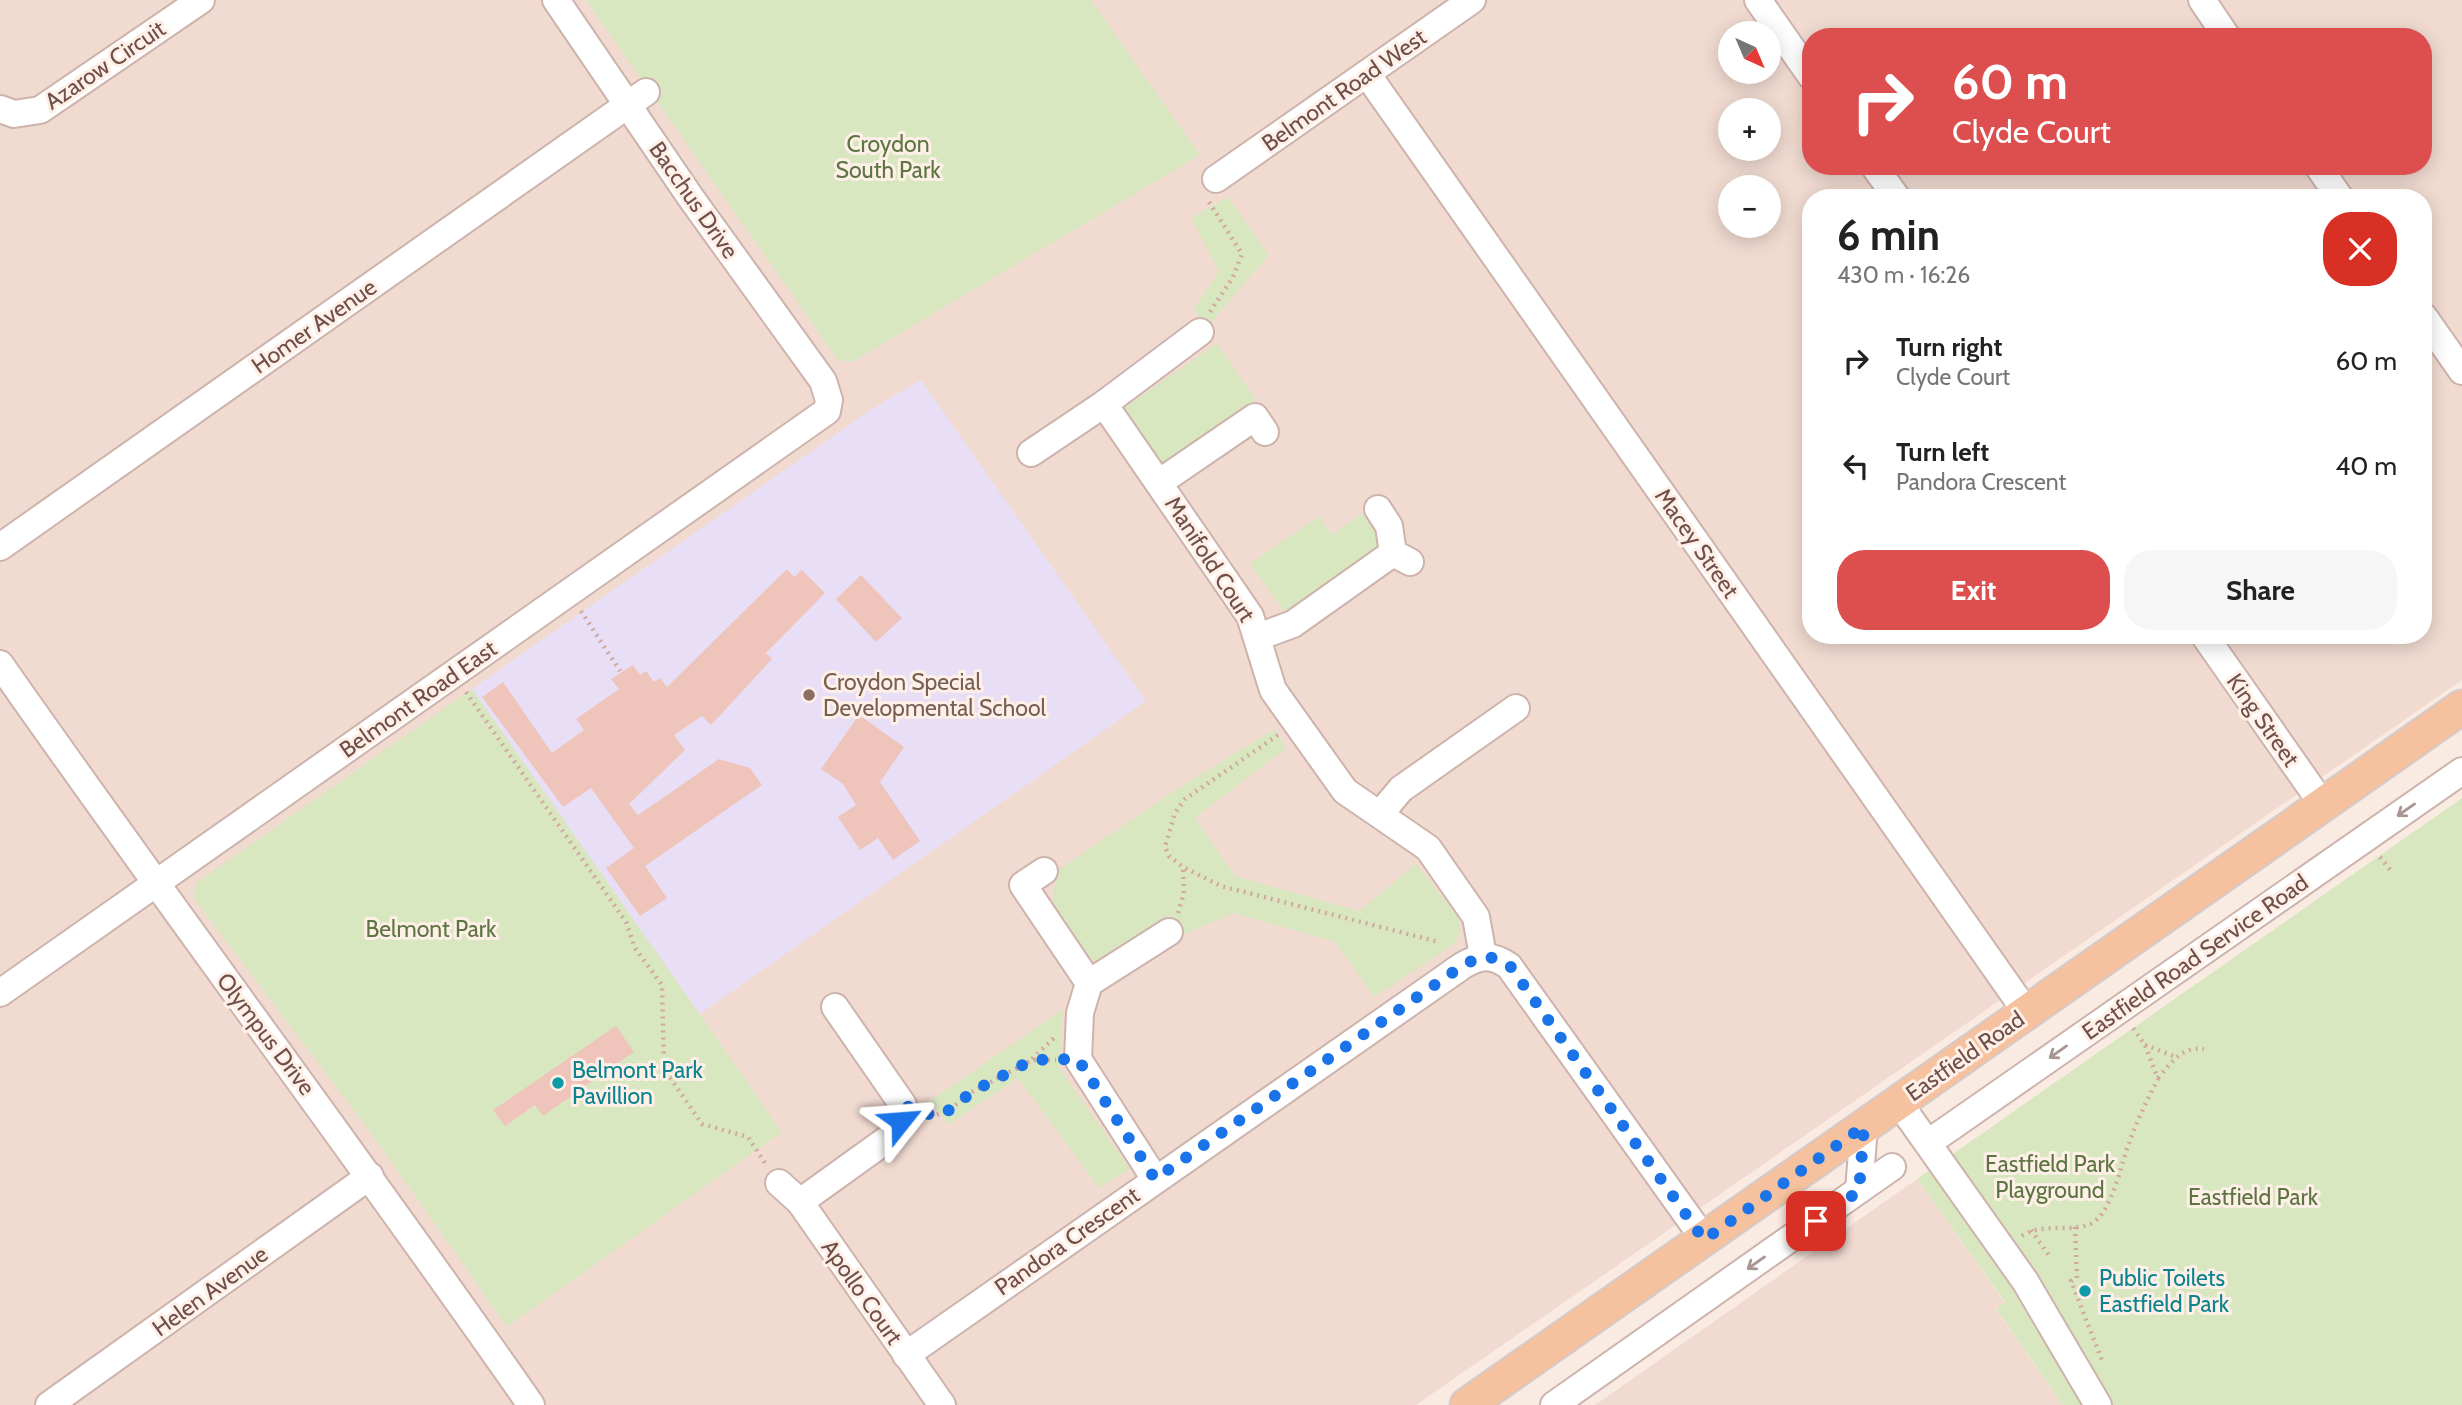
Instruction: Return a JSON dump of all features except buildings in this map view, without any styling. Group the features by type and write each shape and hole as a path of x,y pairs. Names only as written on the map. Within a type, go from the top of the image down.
{"main road":[{"name":"Eastfield Road","path":"1467,1405 2462,707"}],"street":[{"name":"Azarow Circuit","path":"1,114 27,113 58,100 201,0"},
{"name":"Bacchus Drive","path":"556,0 637,99 823,381 830,400"},
{"name":"Belmont Road West","path":"1212,189 1472,0"},
{"path":"1758,0 1802,63"},
{"path":"2202,0 2221,28"},
{"name":"Macey Street","path":"1367,74 2027,1013"},
{"name":"Homer Avenue","path":"0,547 637,99"},
{"path":"2432,328 2462,371"},
{"path":"1031,453 1104,404 1200,332"},
{"name":"Belmont Road East","path":"0,993 827,411 830,400"},
{"name":"Manifold Court","path":"1104,404 1250,615 1266,675 1295,722 1345,791 1428,848 1476,918 1483,956"},
{"name":"Manifold Court","path":"1160,482 1255,417 1265,432"},
{"name":"Manifold Court","path":"1258,637 1293,624 1401,558 1389,526 1378,509"},
{"name":"King Street","path":"2210,644 2323,805"},
{"name":"Olympus Drive","path":"0,664 155,885 370,1175 531,1405"},
{"path":"1380,814 1401,789 1516,708"},
{"name":"Eastfield Road Service Road","path":"1928,1143 2462,771"},
{"path":"1044,871 1023,886 1090,983"},
{"path":"1155,1179 1078,1059 1080,1013 1090,983 1172,933"},
{"path":"1483,956 1497,958 1510,966 1704,1240"},
{"name":"Pandora Crescent","path":"906,1355 1462,966 1483,956"},
{"path":"800,1202 895,1133 901,1121 903,1105 835,1007"},
{"path":"1899,1103 2025,1281 2098,1405"},
{"path":"1859,1191 1864,1126"},
{"path":"1554,1405 1892,1167"},
{"name":"Helen Avenue","path":"49,1405 83,1395 370,1175"},
{"name":"Apollo Court","path":"779,1183 800,1202 942,1405"}],"path":[{"path":"1200,332 1233,277 1242,254 1212,189"},
{"path":"580,611 620,671"},
{"path":"466,691 625,922 635,948 662,985 664,1069 702,1124 748,1138 779,1183"},
{"path":"1295,722 1185,799 1175,813 1165,847 1169,856 1183,867 1221,886 1439,942"},
{"path":"2377,853 2391,871"},
{"path":"1172,933 1182,905 1183,867"},
{"path":"2131,1026 2145,1045 2158,1079"},
{"path":"2145,1045 2176,1056"},
{"path":"2002,1249 2031,1230 2089,1225 2098,1219 2122,1171 2127,1147 2158,1079 2176,1056 2194,1048 2204,1049"},
{"path":"903,1105 934,1116 949,1110 972,1092 1032,1060 1078,1059"},
{"path":"2075,1227 2077,1278 2071,1281 2105,1367"},
{"path":"2031,1230 2050,1257"}],"shaded area":[{"path":"0,0 2462,0 2462,680 1416,1405 0,1405"},
{"name":"Croydon Special Developmental School","path":"921,380 1146,701 700,1014 472,689 872,409"},
{"path":"1917,1179 2005,1303 1996,1310 2063,1405 1595,1405"}],"green space":[{"name":"Croydon South Park","path":"586,0 1091,0 1200,155 852,362 838,360"},
{"path":"1228,197 1269,255 1207,327 1194,309 1219,271 1191,218"},
{"path":"1217,343 1256,400 1164,465 1124,408"},
{"path":"1366,511 1382,533 1378,550 1286,614 1250,564 1319,516 1332,535"},
{"name":"Belmont Park","path":"472,689 782,1132 507,1327 374,1137 193,897 196,883"},
{"path":"1275,729 1286,748 1195,818 1235,876 1359,911 1416,864 1458,917 1461,932 1453,945 1374,997 1335,942 1234,913 1184,934 1169,914 1106,961 1095,961 1071,939 1054,907 1053,891 1060,869 1172,792"},
{"name":"Eastfield Park","path":"2462,798 2462,1405 2063,1405 1996,1309 2005,1302 1917,1179"},
{"path":"1063,1009 1060,1069 1130,1169 1099,1188 1018,1078 948,1125 930,1101"}],"place":[{"name":"Croydon Special Developmental School","path":"809,695"},
{"name":"Belmont Park Pavillion","path":"558,1083"},
{"name":"Public Toilets Eastfield Park","path":"2085,1291"}],"route":[{"path":"901,1121 903,1105 934,1116 949,1110 991,1080 1032,1060 1078,1059 1155,1179 1462,966 1483,956 1497,958 1510,966 1704,1240 1864,1126 1859,1191 1816,1221"}],"park label":[{"name":"Eastfield Park Playground","path":"2050,1177"}]}
